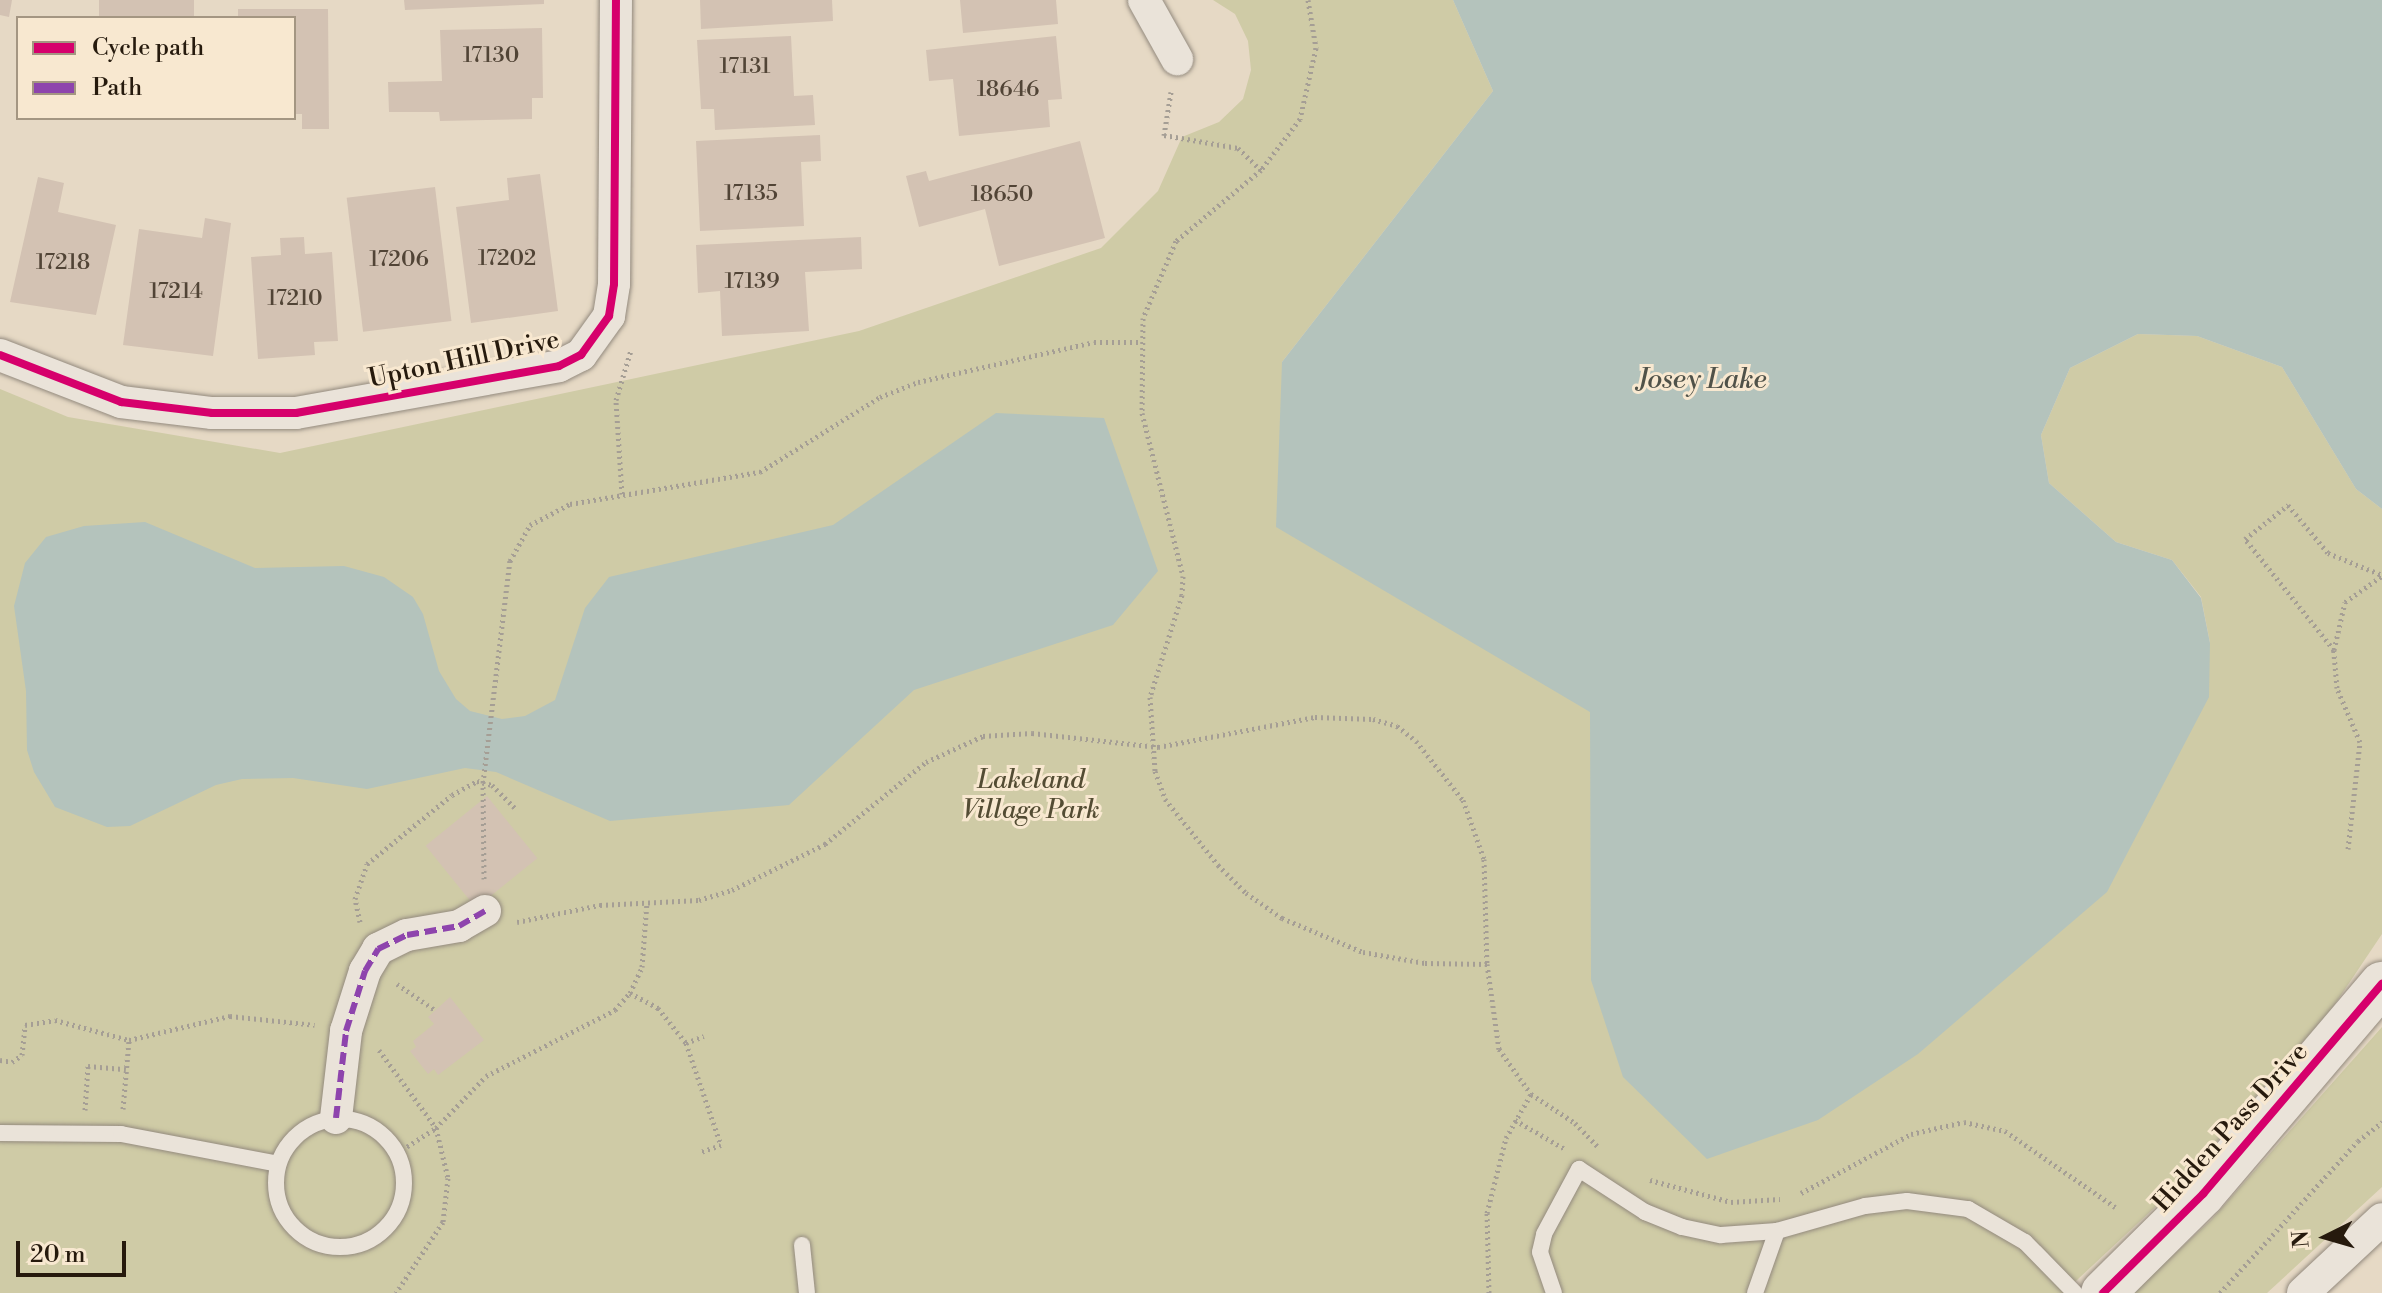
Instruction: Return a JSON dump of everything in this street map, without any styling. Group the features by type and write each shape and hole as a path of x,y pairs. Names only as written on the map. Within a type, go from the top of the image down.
{"street":[{"name":"Upton Hill Drive","path":"0,355 121,402 212,413 296,413 559,366 581,355 609,316 614,284 616,0"},
{"path":"1144,0 1177,59"},
{"path":"336,1118 346,1031 372,960 407,935 459,926 485,911"},
{"name":"Hidden Pass Drive","path":"2103,1293 2203,1194 2382,984"},
{"path":"2303,1293 2382,1219"}],"lane":[{"path":"336,1118 366,1123 397,1153 404,1196 396,1215 365,1243 345,1248 305,1238 290,1224 275,1185 278,1164 303,1129 336,1118"},
{"path":"0,1133 84,1131 121,1134 278,1164"},
{"path":"1554,1293 1540,1252 1544,1234 1579,1169 1645,1212 1682,1227 1721,1235 1777,1231 1865,1206 1943,1203 1997,1222 2025,1242 2075,1293"},
{"path":"1755,1293 1777,1231"},
{"path":"802,1245 807,1293"}],"path":[{"path":"1308,0 1316,48 1300,119 1261,170 1176,241 1158,275 1140,342 1142,413 1183,576 1182,595 1150,697 1158,785 1165,799 1236,884 1282,918 1376,955 1487,964"},
{"path":"1177,59 1164,135 1238,148 1261,170"},
{"path":"622,494 616,400 636,335"},
{"path":"1140,342 1094,342 918,382 880,397 760,472 622,494 544,514 518,541 510,561 483,783 485,911 499,929 600,905 699,900 794,861 825,844 926,762 983,736 1032,733 1153,747 1315,717 1344,715 1397,726 1443,768 1478,830 1487,889 1487,964 1499,1049 1531,1094 1610,1156"},
{"path":"2334,650 2245,539 2288,505 2328,553 2382,576"},
{"path":"2348,849 2360,742 2337,688 2334,650 2345,602 2382,576"},
{"path":"435,1010 372,960 356,914 358,882 367,864 467,785 483,783 501,791 517,810"},
{"path":"397,1153 436,1128 486,1076 518,1055 598,1021 630,993 644,953 647,902"},
{"path":"630,993 658,1008 686,1043 721,1145 701,1152"},
{"path":"0,1060 12,1062 22,1055 25,1025 55,1020 129,1040 230,1016 346,1031 393,1062 436,1128 448,1178 443,1222 396,1293"},
{"path":"686,1043 704,1036"},
{"path":"121,1134 129,1040"},
{"path":"84,1131 88,1066 126,1069"},
{"path":"1489,1293 1487,1213 1514,1120 1531,1094"},
{"path":"1514,1120 1567,1150 1579,1169"},
{"path":"1642,1176 1731,1202 1793,1197 1911,1134 1964,1122 2005,1131 2115,1207"},
{"path":"2220,1293 2358,1141 2382,1122"}],"green space":[{"name":"Lakeland Village Park","path":"1213,0 1453,0 1493,91 1282,362 2210,643 2201,597 2172,560 2116,542 2049,483 2041,435 2070,368 2138,334 2197,336 2282,367 2356,489 2382,509 2382,934 2333,1007 2181,1183 2063,1293 0,1293 0,389 68,417 280,453 859,331 1101,248 1158,191 1182,137 1219,122 1243,99 1251,70 1248,41 1235,14"},
{"path":"2382,1027 2382,1187 2267,1293 2132,1293 2211,1220"}],"water":[{"name":"Josey Lake","path":"1453,0 2382,0 2382,509 2356,489 2282,367 2197,336 2138,334 2070,368 2041,435 2049,483 2116,542 2172,560 2201,598 2210,643 2209,697 2107,892 1918,1054 1818,1120 1707,1159 1623,1077 1591,980 1590,712 1276,527 1282,362 1493,91"},
{"path":"996,413 1104,418 1158,571 1113,625 914,690 789,805 610,821 496,772 465,768 367,789 293,778 242,779 216,785 130,826 107,827 55,807 34,772 27,750 26,691 14,606 25,563 46,537 84,526 145,522 255,568 344,566 384,577 413,597 423,614 439,671 456,699 470,711 502,719 525,716 555,700 585,608 609,577 833,525"}],"building":[{"path":"0,0 12,0 9,17 0,15"},
{"path":"99,0 194,0 194,16 99,16"},
{"path":"404,0 544,0 544,4 405,10"},
{"path":"700,0 832,0 833,21 701,29"},
{"path":"960,0 1056,0 1058,24 963,33"},
{"path":"238,9 328,9 329,129 302,129 302,114 296,114 296,16 238,16"},
{"path":"542,28 543,98 532,98 532,119 440,121 439,112 389,112 388,82 442,81 440,30"},
{"path":"791,36 794,96 813,95 815,125 715,130 714,109 701,109 697,40"},
{"path":"1056,36 1062,99 1048,100 1050,127 959,136 953,79 929,81 926,50"},
{"path":"820,135 821,161 801,162 804,226 700,231 696,141"},
{"path":"1080,141 1105,238 999,266 985,209 919,227 906,176 926,171 929,181"},
{"path":"540,174 558,311 471,323 456,207 509,200 507,178"},
{"path":"38,177 64,183 58,212 116,225 96,315 10,302"},
{"path":"435,187 451,321 363,332 347,198"},
{"path":"205,218 231,223 213,356 123,345 139,229 202,238"},
{"path":"304,237 305,254 332,252 338,341 314,342 315,355 258,359 251,257 281,255 280,238"},
{"path":"861,237 862,269 805,272 809,331 722,336 720,291 698,293 696,245"},
{"path":"487,796 537,858 476,908 426,846"},
{"path":"450,997 484,1040 438,1075 434,1069 428,1074 410,1051 416,1047 413,1041 434,1024 428,1017"}],"marked path":[{"path":"336,1118 346,1031 365,971 378,949 407,935 459,926 485,911"}],"cycle path":[{"path":"0,355 121,402 212,413 296,413 559,366 581,355 609,316 614,284 616,0"},
{"path":"2103,1293 2203,1194 2382,984"}]}
